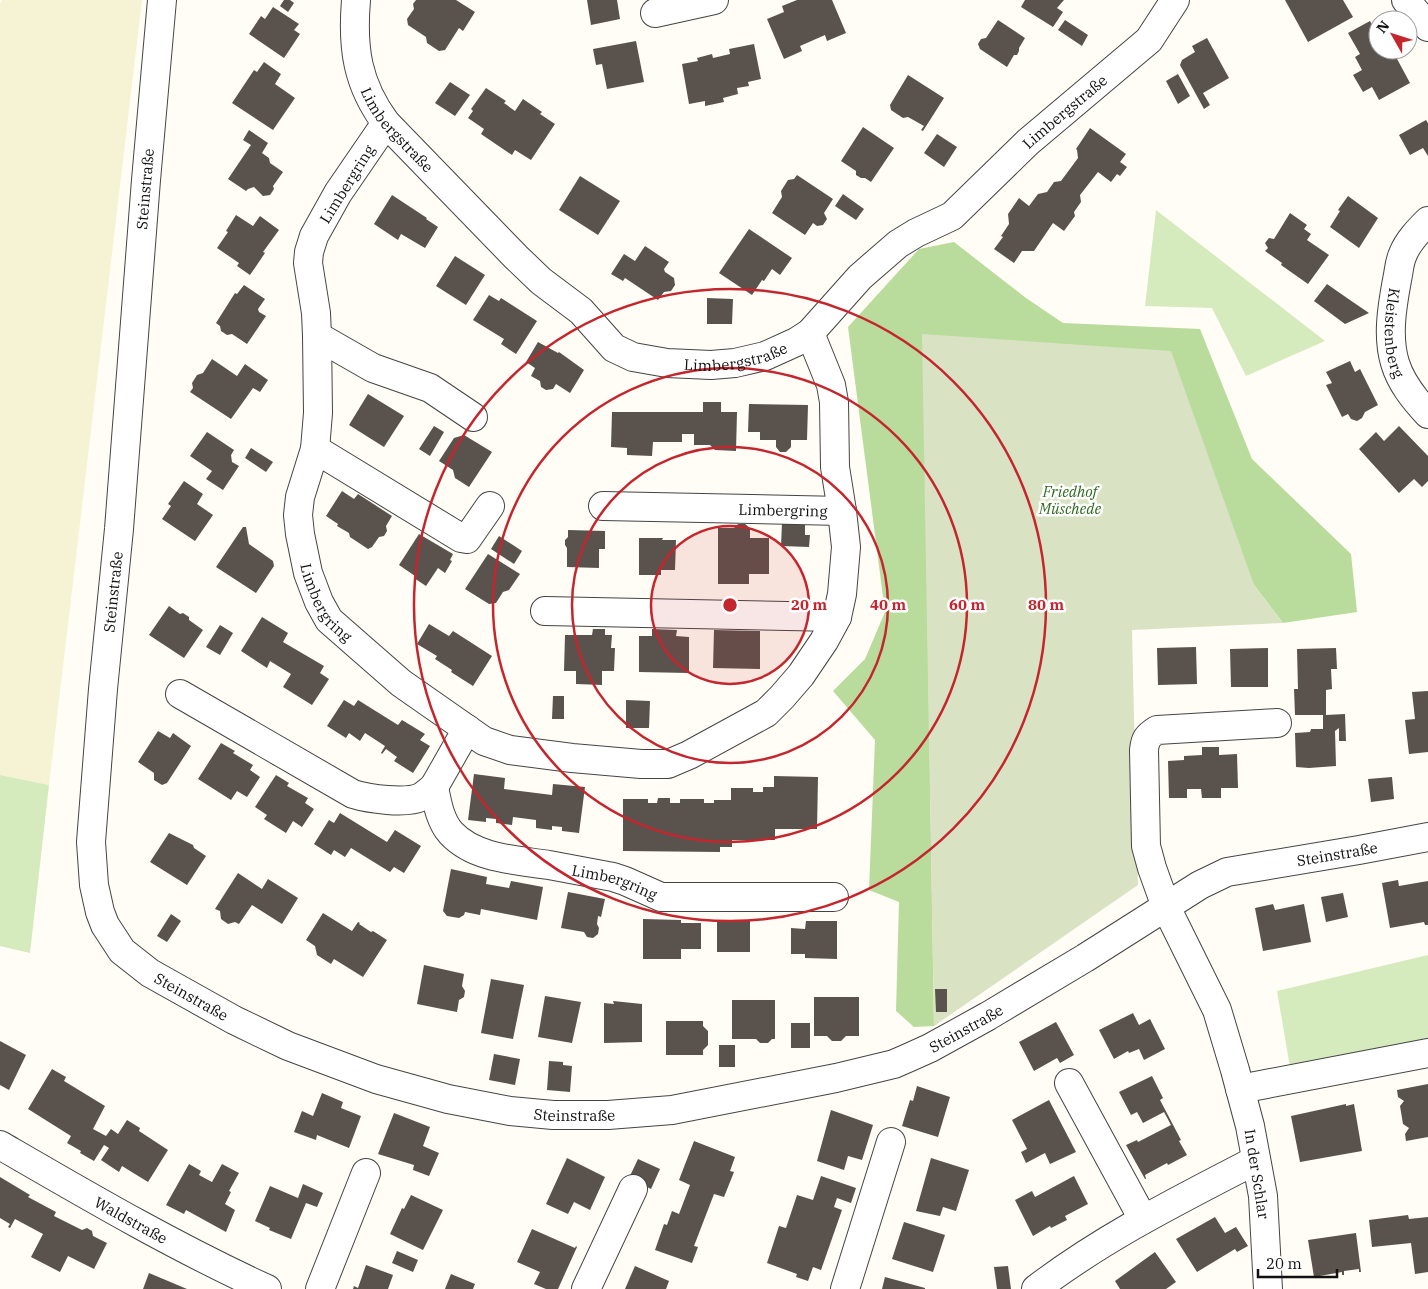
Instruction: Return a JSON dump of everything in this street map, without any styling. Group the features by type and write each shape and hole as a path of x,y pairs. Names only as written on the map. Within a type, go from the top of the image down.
{"street":[{"name":"Steinstraße","path":"162,0 119,529 102,699 92,842 94,885 105,925 122,951 150,974 254,1031 303,1052 376,1079 448,1099 493,1109 553,1115 608,1115 672,1110 801,1086 894,1064 930,1048 973,1024 1084,958 1212,878 1227,872 1428,837"},
{"name":"Limbergstraße","path":"356,0 355,50 359,70 372,104 386,123 516,258 541,281 582,311 614,348 633,356 667,363 711,365 735,363 765,356 784,349 810,333 860,277 878,260 916,233 952,216 1054,120 1139,50 1149,40 1175,0"},
{"path":"655,13 714,0"},
{"path":"1406,0 1428,27"},
{"name":"Limbergring","path":"386,123 338,193 314,236 309,252 308,263 316,314 318,413 315,449 300,497 298,515 301,544 306,567 324,613 337,628 401,683 484,741 510,750 602,761 668,764 689,755 766,713 782,698 801,675 828,635 837,617 842,594 846,547 835,467 834,402 831,386 810,333"},
{"name":"Kleistenberg","path":"1428,221 1410,241 1403,253 1393,306 1391,328 1394,362 1399,374 1411,395 1428,414"},
{"path":"317,336 373,368 430,388 473,417"},
{"path":"315,449 461,538 468,539 490,506"},
{"name":"Limbergring","path":"603,506 842,511"},
{"path":"546,611 837,617"},
{"path":"180,694 353,794 363,797 412,799 421,796 434,787 468,730"},
{"path":"1166,907 1146,846 1144,750 1149,735 1157,730 1277,723"},
{"name":"Limbergring","path":"434,787 439,808 450,833 472,848 493,856 614,877 661,897 834,897"},
{"name":"In der Schlar","path":"1166,907 1217,1010 1240,1090 1263,1196 1268,1289"},
{"path":"1240,1090 1428,1053"},
{"path":"1069,1083 1143,1219"},
{"path":"845,1289 891,1142"},
{"name":"Waldstraße","path":"0,1145 156,1234 215,1265 267,1289"},
{"path":"1036,1289 1073,1262 1143,1219 1256,1160"},
{"path":"320,1289 366,1173"},
{"path":"586,1289 633,1189"}],"shaded area":[{"path":"2,0 142,0 49,785 0,775 0,4"}],"green space":[{"path":"1156,210 1325,341 1246,376 1212,308 1145,306"},
{"path":"954,242 1026,298 1063,323 1200,329 1252,459 1351,554 1357,612 1283,623 1254,585 923,334 934,1026 914,1027 896,1011 899,902 869,890 875,740 833,691 865,659 885,612 848,327 919,249"},
{"name":"Friedhof Müschede","path":"922,334 1171,351 1254,585 1283,623 1132,630 1138,885 934,1026"},
{"path":"0,775 49,785 30,953 0,946"},
{"path":"1428,955 1428,1039 1290,1067 1277,991"}],"building":[{"path":"284,0 290,0 294,3 288,12 280,6"},
{"path":"416,0 456,0 475,12 463,31 459,28 445,50 439,51 427,43 426,37 408,25 407,19 414,9 413,4"},
{"path":"587,0 617,0 620,19 591,25"},
{"path":"797,0 832,0 846,33 827,41 825,35 800,46 802,51 784,59 767,19 784,12 782,6"},
{"path":"1025,0 1064,0 1057,8 1063,12 1053,27 1021,7"},
{"path":"1285,0 1343,0 1353,17 1308,42"},
{"path":"273,7 299,24 294,30 300,34 284,58 249,34 261,16 265,19"},
{"path":"998,20 1025,38 1017,55 1014,55 1007,67 980,49 978,44 981,39 986,38"},
{"path":"1065,20 1088,35 1082,46 1058,30"},
{"path":"1368,22 1368,60 1398,60 1410,83 1379,100 1372,87 1363,92 1353,75 1362,70 1355,57 1360,54 1348,33"},
{"path":"1207,38 1229,78 1203,93 1210,105 1204,109 1180,65 1182,60 1195,52 1192,46"},
{"path":"636,41 644,82 607,89 602,64 596,65 593,49"},
{"path":"754,44 761,79 748,82 749,86 737,88 738,94 723,98 724,102 705,106 705,101 689,104 682,64 698,61 697,58 712,54 713,58 730,54 729,49"},
{"path":"264,62 281,74 275,84 295,98 273,130 232,103 254,70 257,72"},
{"path":"1178,74 1190,96 1178,104 1166,81"},
{"path":"908,75 944,98 923,131 921,130 924,126 908,117 903,118 891,110 890,105"},
{"path":"450,82 470,95 455,116 435,103"},
{"path":"486,88 506,101 504,103 515,111 523,99 555,124 531,160 515,150 512,155 481,134 484,129 468,118 473,111 471,109"},
{"path":"1426,120 1428,123 1428,156 1423,148 1410,155 1399,135"},
{"path":"863,127 894,148 871,182 856,175 856,171 841,161"},
{"path":"1090,128 1126,154 1120,162 1127,167 1120,176 1117,174 1111,182 1098,172 1080,195 1081,202 1074,212 1075,216 1064,231 1053,223 1034,251 1022,251 1014,263 994,249 1003,237 1001,236 1009,224 1008,214 1019,198 1029,206 1038,194 1047,192 1054,182 1061,181 1078,158 1076,149"},
{"path":"249,130 268,143 262,153 269,158 270,163 283,172 273,186 274,189 270,195 263,196 254,187 246,191 228,179 251,145 243,140"},
{"path":"937,134 957,147 944,167 924,153"},
{"path":"797,175 833,199 824,213 827,219 823,225 817,226 813,223 805,235 772,213 782,197 781,191 788,180 794,179"},
{"path":"580,176 620,201 598,235 559,210"},
{"path":"843,194 864,209 856,220 835,206"},
{"path":"392,195 438,227 425,248 401,234 398,240 374,224"},
{"path":"1348,196 1378,218 1359,248 1330,227 1340,211 1338,210"},
{"path":"1290,213 1307,225 1304,229 1311,234 1307,240 1329,255 1308,284 1265,251 1268,248 1265,243 1269,238 1274,239"},
{"path":"236,215 253,226 260,216 279,230 263,252 265,253 250,275 237,266 239,263 217,248 228,232 226,231"},
{"path":"749,229 792,258 780,275 772,269 752,295 719,273"},
{"path":"645,246 669,262 664,269 665,272 674,278 675,285 671,291 664,292 658,300 625,278 623,281 611,274 624,254 635,261"},
{"path":"455,256 485,275 466,305 436,286"},
{"path":"1327,284 1369,313 1345,324 1314,301"},
{"path":"244,285 265,299 258,309 259,312 266,316 247,344 232,334 227,335 221,331 220,326 216,323 235,293 237,294"},
{"path":"489,295 499,301 501,298 537,321 516,354 501,344 504,339 473,320"},
{"path":"707,298 733,299 732,324 707,324"},
{"path":"538,342 559,352 584,370 570,393 556,384 553,389 546,390 541,387 540,381 531,376 535,368 526,362"},
{"path":"212,359 237,376 245,364 268,380 260,392 253,388 231,419 190,392 193,388 192,383 197,375 203,373"},
{"path":"1350,361 1355,372 1360,369 1378,405 1365,412 1362,418 1357,421 1351,419 1348,414 1342,417 1326,385 1332,383 1326,372"},
{"path":"368,394 404,416 384,447 349,425"},
{"path":"703,402 721,402 721,412 737,412 736,451 715,450 710,445 694,445 694,434 682,434 682,442 653,442 652,456 627,455 627,448 611,447 612,412 703,412"},
{"path":"749,404 808,405 807,440 791,440 791,447 786,452 780,452 776,447 776,440 760,440 760,432 748,432"},
{"path":"434,426 444,432 430,456 419,449"},
{"path":"1399,426 1428,456 1428,481 1422,487 1414,479 1399,493 1359,449 1376,432 1384,441"},
{"path":"207,432 234,450 231,455 232,462 239,466 223,490 206,479 212,471 190,456"},
{"path":"464,435 492,452 469,487 455,478 453,470 439,461 454,438"},
{"path":"251,448 273,462 266,472 245,458"},
{"path":"184,481 203,494 197,504 213,515 195,541 162,519 171,506 168,504"},
{"path":"342,491 354,499 358,494 392,516 386,526 387,531 384,536 379,537 372,547 368,549 350,537 349,533 337,526 338,524 326,516"},
{"path":"782,523 805,523 805,535 810,535 809,547 781,546"},
{"path":"738,524 745,524 750,528 750,538 769,538 769,574 749,574 749,584 718,584 718,528 734,528"},
{"path":"243,527 246,527 249,544 273,561 274,566 256,593 216,567"},
{"path":"568,530 605,531 605,549 599,549 599,568 567,567 565,540 568,537"},
{"path":"419,534 453,554 450,560 452,561 445,573 438,568 426,586 399,565"},
{"path":"499,536 522,551 514,564 491,549"},
{"path":"639,538 676,540 675,570 661,570 661,575 639,575"},
{"path":"488,554 520,574 509,590 503,592 496,603 489,604 465,589"},
{"path":"169,606 180,614 183,613 189,617 189,620 203,630 184,658 149,635"},
{"path":"262,617 288,633 283,642 324,666 320,673 329,679 312,705 283,687 291,674 270,661 267,668 241,651"},
{"path":"429,624 449,636 453,631 492,656 473,686 435,659 437,656 417,644"},
{"path":"220,625 233,633 220,655 206,647"},
{"path":"593,629 605,629 605,635 612,635 611,648 615,648 614,671 602,671 602,685 576,684 576,671 564,671 565,635 592,635"},
{"path":"652,629 677,630 676,636 689,637 689,673 639,672 639,636 652,636"},
{"path":"714,630 760,631 760,669 713,668"},
{"path":"1196,647 1197,684 1158,685 1157,648"},
{"path":"1268,648 1268,687 1231,687 1230,649"},
{"path":"1336,648 1337,669 1331,669 1332,689 1326,690 1326,715 1345,714 1346,741 1339,741 1339,728 1335,731 1336,766 1296,767 1295,733 1310,732 1311,729 1323,729 1323,715 1295,715 1294,689 1298,689 1297,649"},
{"path":"1428,691 1428,752 1409,754 1405,720 1415,719 1412,692"},
{"path":"553,696 564,696 564,719 552,719"},
{"path":"344,700 354,706 358,700 398,725 402,720 425,734 420,740 430,746 413,773 394,761 397,757 386,749 382,754 385,746 365,733 360,741 349,733 346,738 327,726"},
{"path":"626,700 650,701 649,728 626,728"},
{"path":"158,731 170,738 173,733 191,746 167,783 162,785 154,780 154,773 138,762"},
{"path":"221,743 253,765 250,770 260,777 247,797 237,791 231,800 198,779"},
{"path":"1202,747 1219,747 1219,755 1237,754 1238,788 1221,788 1221,798 1202,798 1201,789 1187,789 1187,798 1169,798 1168,761 1184,760 1184,756 1202,755"},
{"path":"474,774 505,778 504,789 552,795 553,784 585,787 579,833 562,831 562,827 552,826 552,830 536,828 536,820 513,817 512,825 496,823 496,819 486,818 486,822 468,820"},
{"path":"276,775 289,783 287,786 308,798 305,803 314,809 302,827 293,821 286,833 264,819 267,815 255,807"},
{"path":"774,776 818,777 817,829 775,829 775,840 732,840 732,847 720,847 720,852 623,851 623,799 648,799 648,803 657,803 658,798 670,798 670,803 680,803 680,799 704,799 704,803 714,803 714,800 731,800 731,788 753,788 753,792 763,792 763,787 774,787"},
{"path":"1392,777 1394,799 1371,802 1368,779"},
{"path":"340,813 387,842 395,830 421,846 404,873 394,867 390,872 351,848 345,857 334,850 331,855 314,844 329,820 334,823"},
{"path":"169,833 193,845 194,848 206,856 187,885 150,862"},
{"path":"451,869 487,877 486,884 509,888 511,881 543,887 537,920 481,909 480,915 465,912 459,918 447,916 443,911"},
{"path":"238,873 262,889 268,879 298,898 282,924 252,905 239,924 235,922 228,924 221,919 220,911 215,909"},
{"path":"1398,880 1399,886 1428,881 1428,925 1425,925 1424,922 1390,928 1382,883"},
{"path":"568,892 605,899 601,917 598,916 598,934 593,938 587,937 584,932 561,928"},
{"path":"1343,893 1348,917 1326,922 1321,897"},
{"path":"1273,904 1275,910 1304,904 1311,942 1263,951 1255,908"},
{"path":"323,913 352,931 358,922 371,932 373,931 387,940 363,977 334,959 331,964 317,955 315,946 306,940"},
{"path":"171,914 181,921 167,942 157,936"},
{"path":"643,919 681,920 681,923 701,923 701,949 681,949 681,959 643,959"},
{"path":"717,920 750,920 750,952 717,952"},
{"path":"806,921 837,921 837,959 805,958 805,954 791,954 791,928 805,929"},
{"path":"424,965 464,974 462,986 465,991 464,997 459,1000 457,1012 417,1004"},
{"path":"491,979 524,985 513,1039 481,1033"},
{"path":"935,989 947,989 947,1012 936,1012"},
{"path":"545,996 581,1002 572,1043 538,1037"},
{"path":"814,997 859,997 859,1036 846,1036 841,1041 832,1041 827,1036 814,1036"},
{"path":"732,1000 775,1000 775,1039 768,1043 760,1043 756,1039 732,1039"},
{"path":"613,1001 642,1004 642,1042 604,1043 604,1003 614,1004"},
{"path":"1133,1013 1139,1025 1150,1019 1165,1049 1144,1060 1139,1049 1129,1053 1128,1051 1114,1059 1099,1030"},
{"path":"666,1021 703,1021 703,1026 708,1031 708,1045 703,1050 703,1055 666,1055"},
{"path":"1056,1022 1074,1055 1060,1063 1057,1058 1034,1071 1019,1042"},
{"path":"791,1023 810,1023 810,1048 791,1048"},
{"path":"0,1041 26,1055 9,1090 0,1085"},
{"path":"719,1045 735,1045 735,1067 719,1067"},
{"path":"494,1054 520,1059 515,1085 489,1080"},
{"path":"549,1061 563,1062 563,1065 572,1066 570,1092 547,1090"},
{"path":"52,1069 66,1077 64,1081 105,1106 93,1129 106,1136 111,1129 118,1134 127,1120 140,1128 139,1131 168,1150 148,1182 122,1166 119,1172 101,1160 109,1148 104,1145 94,1161 80,1153 81,1151 67,1143 71,1136 28,1109"},
{"path":"1152,1076 1163,1098 1160,1100 1187,1155 1145,1175 1145,1179 1126,1145 1137,1140 1138,1142 1171,1125 1164,1112 1143,1123 1137,1112 1131,1115 1119,1092"},
{"path":"1428,1084 1428,1137 1406,1141 1405,1134 1409,1128 1403,1124 1400,1106 1404,1101 1398,1097 1397,1090"},
{"path":"917,1086 950,1097 938,1137 902,1126 910,1100 913,1101"},
{"path":"322,1093 343,1102 341,1108 361,1116 349,1148 317,1135 316,1140 294,1132 302,1111 313,1116"},
{"path":"1049,1100 1076,1152 1050,1164 1045,1153 1026,1163 1021,1152 1027,1149 1012,1120"},
{"path":"1346,1104 1346,1106 1354,1104 1362,1151 1300,1162 1291,1116"},
{"path":"831,1110 873,1125 862,1160 848,1156 844,1170 817,1161"},
{"path":"394,1113 430,1127 423,1146 439,1153 429,1176 413,1170 414,1165 378,1154"},
{"path":"694,1141 735,1157 730,1171 734,1172 724,1197 714,1194 694,1246 698,1247 692,1263 655,1250 664,1224 667,1225 672,1211 679,1214 690,1185 679,1180"},
{"path":"567,1158 605,1177 590,1210 574,1202 568,1214 546,1204"},
{"path":"931,1158 969,1170 956,1211 943,1207 940,1216 916,1211"},
{"path":"638,1159 660,1169 651,1189 629,1178"},
{"path":"189,1164 201,1171 199,1175 212,1182 222,1164 239,1173 229,1191 231,1192 225,1204 235,1210 226,1232 186,1210 184,1214 166,1205"},
{"path":"821,1176 856,1188 851,1203 837,1198 834,1207 842,1210 821,1270 813,1267 808,1281 796,1277 797,1274 767,1263 779,1226 786,1228 797,1195 813,1200"},
{"path":"1074,1176 1088,1204 1065,1216 1067,1220 1051,1228 1050,1226 1033,1236 1015,1200 1032,1191 1035,1197"},
{"path":"0,1177 30,1195 28,1197 56,1212 54,1216 82,1230 87,1228 92,1231 93,1236 107,1243 94,1269 68,1256 60,1272 31,1257 43,1234 15,1219 10,1228 8,1227 10,1224 0,1218"},
{"path":"303,1184 323,1193 317,1207 306,1203 291,1239 269,1230 270,1228 255,1221 270,1186 298,1198"},
{"path":"411,1195 443,1210 423,1250 390,1234 402,1208 404,1209"},
{"path":"1408,1215 1409,1219 1428,1217 1428,1272 1415,1274 1411,1243 1372,1247 1369,1220"},
{"path":"1215,1217 1225,1233 1236,1227 1248,1246 1237,1252 1235,1249 1197,1272 1176,1239"},
{"path":"904,1222 945,1235 933,1272 892,1259"},
{"path":"532,1229 575,1248 577,1247 558,1289 546,1289 534,1284 540,1272 517,1262"},
{"path":"1356,1233 1361,1272 1359,1272 1359,1269 1344,1271 1344,1275 1342,1275 1342,1272 1314,1277 1308,1240"},
{"path":"397,1251 418,1260 413,1272 392,1263"},
{"path":"1155,1252 1176,1282 1166,1289 1120,1289 1115,1281"},
{"path":"366,1265 393,1275 388,1289 353,1289 354,1286 358,1288"},
{"path":"635,1266 669,1281 666,1289 625,1289"},
{"path":"1008,1266 1011,1289 997,1289 994,1267"},
{"path":"149,1273 187,1289 143,1289"},
{"path":"451,1274 475,1284 473,1289 445,1289"},
{"path":"885,1277 925,1288 925,1289 882,1289"}]}
